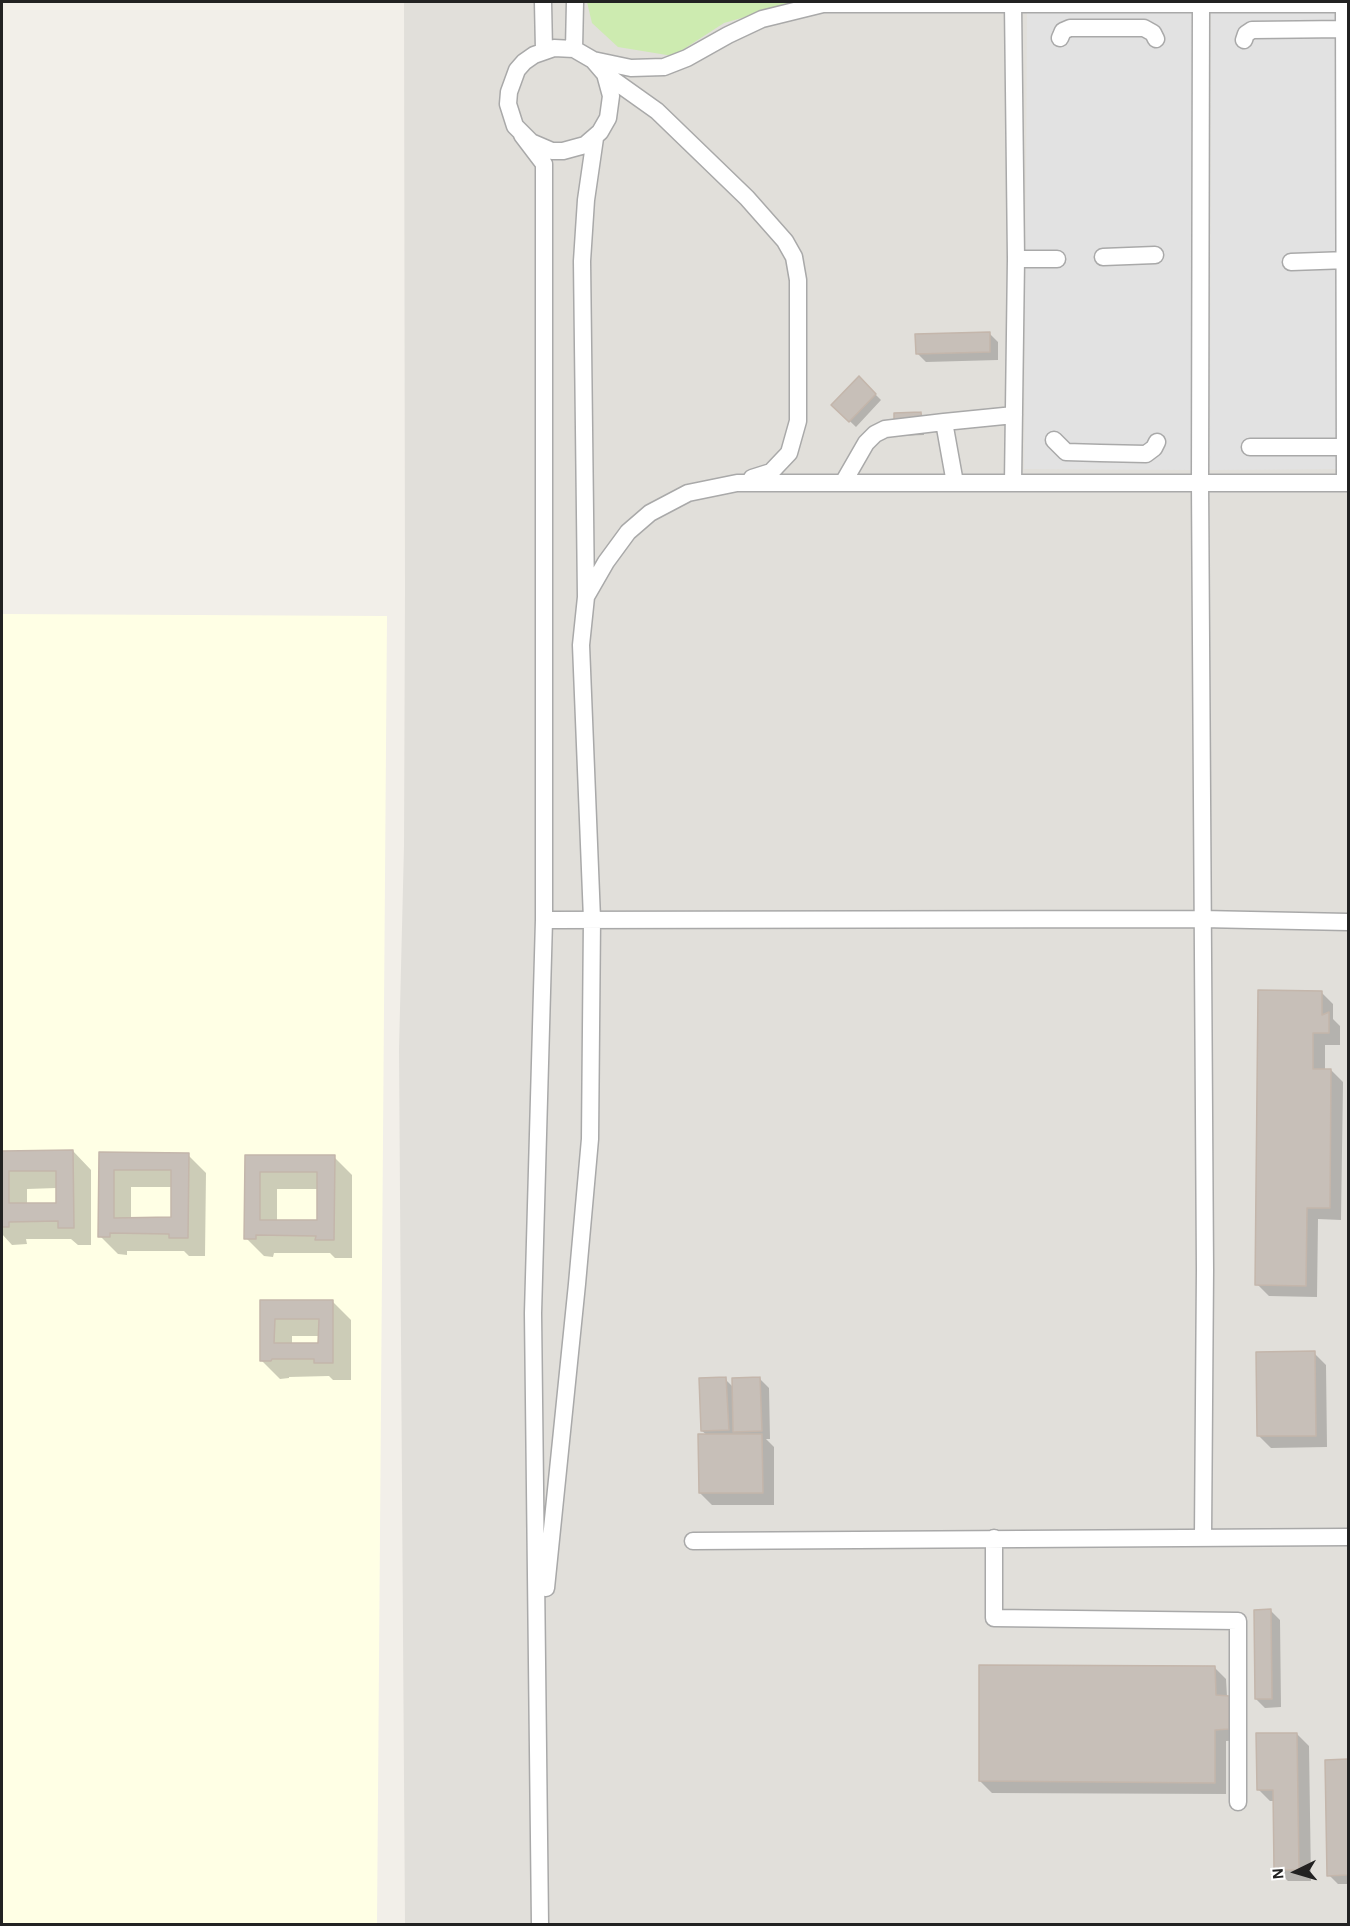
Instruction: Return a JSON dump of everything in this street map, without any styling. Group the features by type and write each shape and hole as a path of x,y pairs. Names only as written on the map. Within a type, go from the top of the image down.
{"lane":[{"path":"543,2 544,50"},
{"path":"574,49 575,2"},
{"path":"540,1924 533,1313 544,920 544,165 515,126 508,104 511,81 524,62 544,50 564,48 574,49 593,60 631,68 664,67 687,58 728,34 762,19 823,4 1346,4 1347,483 737,483"},
{"path":"1013,4 1016,259 1013,483"},
{"path":"1201,4 1200,483 1205,1257 1203,1536"},
{"path":"1060,38 1064,31 1070,28 1144,28 1153,33 1156,39"},
{"path":"1244,39 1246,34 1252,30 1345,29"},
{"path":"586,597 606,562 628,532 650,513 688,493 737,483 771,472 789,453 798,421 798,280 794,257 785,241 747,198 657,111 605,74 593,60"},
{"path":"522,135 541,148 563,151 595,138 605,125 611,108 609,85 605,74"},
{"path":"538,1723 548,1561 590,1139 592,919 581,645 586,597 582,261 586,200 595,138"},
{"path":"1103,257 1155,255"},
{"path":"1016,259 1057,259"},
{"path":"1291,262 1347,260"},
{"path":"843,483 866,443 875,434 885,429 1014,416"},
{"path":"944,422 955,483"},
{"path":"1054,440 1066,452 1123,454 1146,454 1154,448 1157,442"},
{"path":"1250,447 1346,455"},
{"path":"544,920 1202,919 1348,922"},
{"path":"693,1541 1203,1536 1348,1537"},
{"path":"994,1538 994,1618 1238,1621 1238,1802"}],"shaded area":[{"path":"404,2 1348,2 1348,1924 405,1924 399,1049 404,846"},
{"path":"1211,11 1348,11 1348,469 1210,470"},
{"path":"1027,12 1192,12 1191,470 1024,469"},
{"path":"2,614 387,616 377,1924 2,1924"}],"green space":[{"path":"587,2 797,2 724,23 673,56 618,47 592,23"}],"building":[{"path":"990,332 990,352 916,354 915,334"},
{"path":"859,376 876,394 849,422 831,405"},
{"path":"921,412 922,433 894,434 894,413"},
{"path":"1258,990 1322,991 1322,1015 1329,1012 1329,1033 1313,1033 1313,1069 1331,1069 1330,1208 1307,1208 1306,1286 1255,1285"},
{"path":"73,1150 74,1228 58,1228 58,1221 9,1222 9,1227 2,1227 2,1151","holes":["9,1171 56,1171 56,1203 9,1203"]},
{"path":"99,1152 189,1153 188,1238 169,1238 169,1234 110,1233 110,1237 98,1237","holes":["114,1170 171,1170 171,1217 114,1218"]},
{"path":"245,1155 335,1155 334,1240 315,1240 316,1236 256,1235 256,1239 244,1239","holes":["260,1172 317,1172 317,1220 260,1220"]},
{"path":"260,1300 333,1300 333,1363 314,1363 314,1359 260,1361","holes":["275,1319 319,1319 318,1343 274,1343"]},
{"path":"1315,1351 1316,1436 1257,1436 1256,1352"},
{"path":"726,1377 729,1430 701,1431 699,1378"},
{"path":"760,1377 762,1431 733,1432 732,1378"},
{"path":"698,1434 762,1434 763,1493 699,1493"},
{"path":"1271,1609 1272,1699 1255,1699 1254,1610"},
{"path":"979,1665 1215,1666 1216,1695 1229,1696 1229,1729 1215,1730 1215,1783 979,1781"},
{"path":"1256,1733 1297,1733 1299,1870 1274,1870 1273,1790 1257,1790"},
{"path":"1348,1759 1348,1875 1327,1876 1325,1760"}]}
